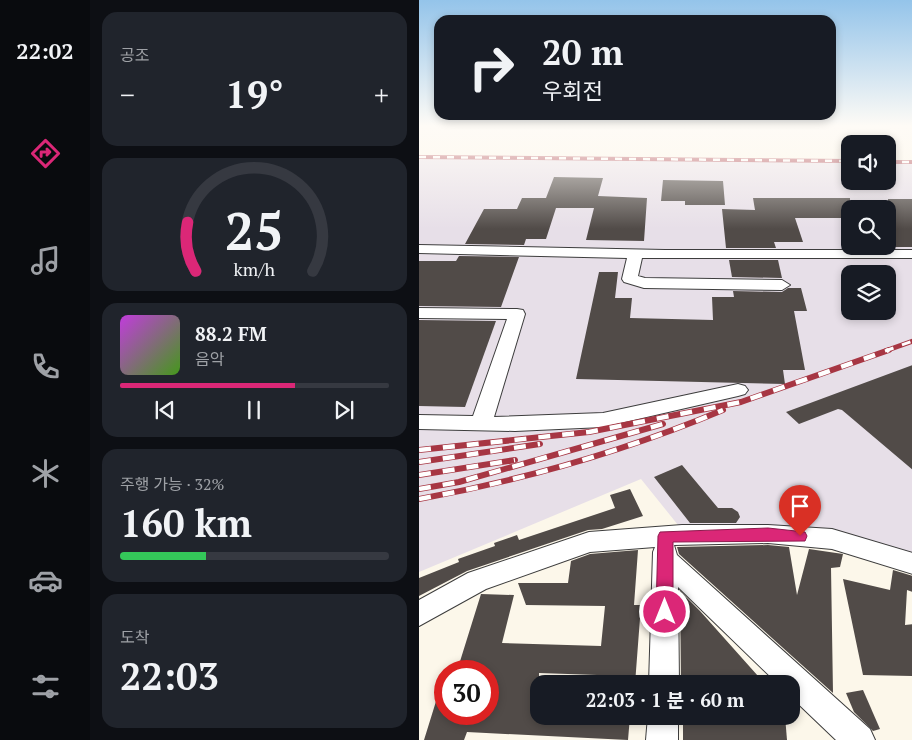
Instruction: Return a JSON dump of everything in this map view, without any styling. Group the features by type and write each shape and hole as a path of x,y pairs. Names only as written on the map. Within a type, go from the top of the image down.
{"street":[{"path":"419,248 635,253 912,254"},
{"path":"635,253 630,279 645,284 782,285"},
{"path":"419,422 481,424 603,420 738,390"},
{"path":"419,614 477,581 589,542 665,548 768,534 832,539 912,564"},
{"path":"664,675 665,548"},
{"path":"665,548 782,675"},
{"path":"800,694 859,740"},
{"path":"662,740 663,725"}],"lane":[{"path":"419,313 517,314 481,424"}],"shaded area":[{"path":"419,160 841,161 841,190 896,190 896,162 912,162 912,558 682,530 641,479 419,572"}],"building":[{"path":"554,177 603,178 598,196 647,198 644,241 586,240 594,208 556,208 546,239 526,239 524,245 465,244 484,209 517,209 522,198 546,198"},
{"path":"663,180 723,181 725,205 685,205 685,201 661,201"},
{"path":"753,198 850,198 850,200 841,200 841,218 795,218 803,242 774,242 776,248 726,248 722,209 755,210"},
{"path":"913,199 913,247 896,247 896,200 888,200"},
{"path":"459,256 519,257 501,307 419,306 419,261 456,261"},
{"path":"729,260 778,260 782,278 732,277"},
{"path":"599,272 618,272 615,298 632,298 630,318 713,320 712,297 734,297 733,291 782,292 788,288 801,288 807,311 794,311 805,370 783,370 785,384 576,379"},
{"path":"419,320 496,321 465,407 419,406"},
{"path":"913,365 913,470 842,410 838,409 799,424 786,412"},
{"path":"682,465 718,508 732,508 738,512 740,517 736,523 690,523 654,477"},
{"path":"630,489 643,516 602,529 588,530 467,571 419,596 419,578 459,562 458,559 495,546 494,543 517,535 519,540 615,508 610,495"},
{"path":"768,545 789,547 797,595 809,549 843,554 840,567 831,568 833,693 679,554 677,547"},
{"path":"638,550 634,605 641,605 636,675 539,673 539,675 530,675 530,725 629,725 628,740 467,732 464,740 424,740 434,708 434,725 499,725 499,660 460,660 481,594 514,595 502,643 601,646 605,606 526,605 518,583 568,583 571,561 590,554"},
{"path":"893,570 913,576 913,592 907,590 905,625 913,624 913,676 863,675 843,579 890,590"},
{"path":"680,591 757,675 681,675"},
{"path":"863,690 880,729 873,731 854,712 846,693"},
{"path":"683,725 786,725 787,740 683,740"}],"railway":[{"path":"692,160 841,161"},
{"path":"896,162 913,162"},
{"path":"885,351 913,341"},
{"path":"419,450 589,432 741,402 889,350"},
{"path":"419,499 497,483 574,463 649,439 723,410"},
{"path":"419,489 459,482 663,424"},
{"path":"419,462 540,444"},
{"path":"419,475 515,460"}],"route":[{"path":"665,612 665,536 768,534 800,536"}]}
